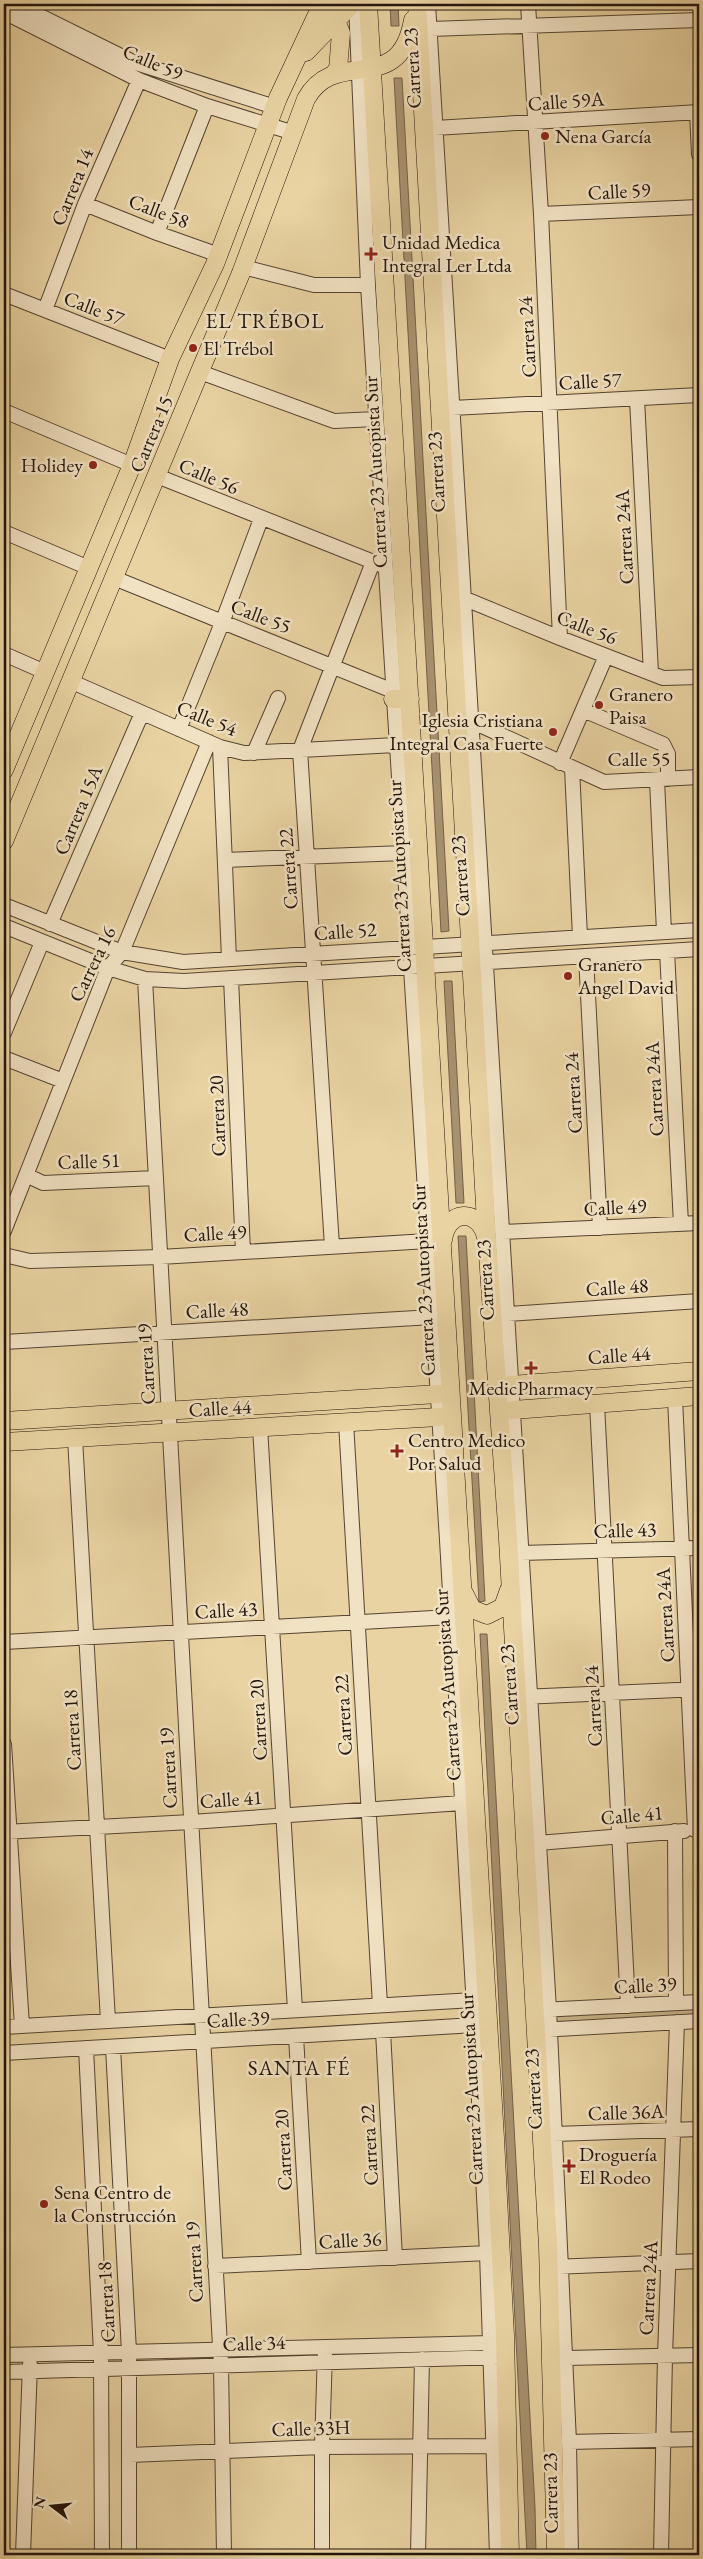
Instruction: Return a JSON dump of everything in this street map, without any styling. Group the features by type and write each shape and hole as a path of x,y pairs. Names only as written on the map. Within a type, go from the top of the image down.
{"main road":[{"path":"295,65 354,4"},
{"name":"Carrera 23 Autopista Sur","path":"368,4 366,69 399,696 418,946 449,1474 462,1585 463,1701 503,2517 510,2555"},
{"path":"416,4 433,136 426,172 438,387 465,845 478,943 495,1236 502,1319 503,1461 510,1583 523,1697 541,2010 555,2267 556,2555"},
{"name":"Carrera 15","path":"4,841 243,267 310,93 322,80 333,74 366,69 394,59 406,45 416,4"},
{"path":"321,6 336,21 341,33 338,69 333,74"},
{"name":"Carrera 15","path":"4,770 132,465 170,359 219,255 275,107 321,6"},
{"path":"426,172 433,136"},
{"path":"438,387 452,406"},
{"path":"443,459 454,438"},
{"path":"459,746 473,762"},
{"path":"465,845 477,824"},
{"path":"435,1243 453,1219 464,1216 474,1219 495,1236"},
{"name":"Calle 44","path":"511,1385 622,1375 699,1371"},
{"path":"622,1375 623,1402"},
{"name":"Calle 44","path":"4,1421 438,1394"},
{"path":"513,1410 699,1396"},
{"name":"Calle 44","path":"4,1442 440,1417"},
{"path":"503,1461 517,1484"},
{"path":"508,1539 518,1502"},
{"path":"462,1585 466,1601 472,1609 486,1614 503,1607 507,1600 510,1583"}],"street":[{"name":"Calle 59","path":"16,4 134,72 275,107"},
{"path":"354,4 366,69 368,285 376,418 379,564 399,696 396,745 404,853 418,946"},
{"name":"Carrera 23","path":"428,4 433,136 452,406 477,824 478,943"},
{"name":"Carrera 24","path":"528,4 542,214 560,638"},
{"name":"Calle 59","path":"4,12 206,106 294,133"},
{"path":"430,29 699,20"},
{"name":"Carrera 14","path":"45,310 134,72"},
{"path":"157,234 206,106"},
{"path":"698,112 699,154"},
{"name":"Calle 59A","path":"433,136 536,123 698,112"},
{"name":"Calle 58","path":"86,204 157,234 219,255"},
{"name":"Calle 59","path":"542,214 699,207"},
{"path":"243,267 314,285 368,285"},
{"name":"Calle 57","path":"4,294 170,359"},
{"path":"200,372 334,421 376,418"},
{"name":"Calle 57","path":"452,406 699,395"},
{"name":"Carrera 24A","path":"637,399 651,673"},
{"path":"6,417 132,465"},
{"name":"Calle 56","path":"157,476 261,519 379,564"},
{"path":"179,729 261,519"},
{"path":"4,532 89,568"},
{"name":"Carrera 22","path":"332,1246 300,750 333,665 379,564"},
{"name":"Calle 55","path":"114,578 333,665 399,696"},
{"name":"Calle 56","path":"464,598 663,678 699,677"},
{"path":"4,654 45,672"},
{"path":"580,937 566,766 584,710 606,656"},
{"name":"Calle 54","path":"70,681 215,745 254,753 396,745"},
{"path":"254,753 278,698"},
{"path":"584,710 663,744 668,754 663,779 664,932"},
{"name":"Carrera 15A","path":"50,924 142,713"},
{"name":"Calle 55","path":"471,721 604,782 699,777"},
{"path":"215,745 229,958"},
{"name":"Carrera 16","path":"4,1232 108,968 122,952 215,745"},
{"path":"224,860 404,853"},
{"name":"Calle 52","path":"4,905 122,952 183,962 699,930"},
{"path":"25,935 33,917"},
{"name":"Calle 52","path":"4,926 108,968 145,979 184,982 314,972 699,949"},
{"path":"4,1033 42,942"},
{"name":"Carrera 24A","path":"667,951 680,1224"},
{"name":"Carrera 24","path":"586,956 600,1228"},
{"name":"Carrera 20","path":"231,978 243,1252"},
{"name":"Carrera 19","path":"145,979 221,2364 224,2555"},
{"path":"4,1058 63,1081"},
{"name":"Calle 51","path":"26,1174 43,1183 156,1178"},
{"name":"Calle 49","path":"495,1236 600,1228 699,1224"},
{"path":"435,1243 433,1317 441,1347 438,1394 449,1474 451,1617 463,1701 462,1803 487,2253 496,2352 494,2446 503,2517 497,2555"},
{"name":"Calle 49","path":"4,1255 30,1261 243,1252 332,1246 435,1243"},
{"name":"Calle 48","path":"502,1319 699,1301"},
{"name":"Calle 48","path":"4,1342 433,1317"},
{"name":"Carrera 23","path":"502,1319 511,1385 522,1553 523,1697 538,1843 541,2010"},
{"name":"Carrera 24A","path":"675,1398 682,1549 694,1689 697,1829"},
{"name":"Carrera 24","path":"597,1404 628,2006"},
{"name":"Carrera 22","path":"346,1422 380,2006"},
{"name":"Carrera 20","path":"260,1427 295,2010"},
{"name":"Carrera 18","path":"75,1438 108,2021"},
{"name":"Calle 43","path":"522,1553 699,1548"},
{"name":"Calle 43","path":"4,1642 451,1617"},
{"path":"523,1697 694,1689"},
{"path":"4,1744 7,1832 22,2026"},
{"name":"Calle 41","path":"7,1832 97,1828 462,1803"},
{"name":"Calle 41","path":"538,1843 697,1829"},
{"path":"675,1831 676,2003"},
{"name":"Calle 39","path":"4,2027 201,2018 295,2010 474,2000"},
{"name":"Calle 39","path":"541,2010 699,2002"},
{"name":"Calle 39","path":"542,2030 699,2021"},
{"name":"Carrera 24A","path":"661,2555 665,2441 665,2356 670,2262 677,2022"},
{"name":"Calle 39","path":"4,2053 202,2039 296,2036 475,2025"},
{"name":"Carrera 23","path":"542,2030 555,2134 555,2267 566,2358 571,2555"},
{"name":"Carrera 22","path":"383,2031 395,2258"},
{"name":"Carrera 20","path":"296,2036 309,2262"},
{"name":"Carrera 18","path":"113,2046 129,2352 130,2555"},
{"name":"Carrera 18","path":"86,2048 102,2368 102,2555"},
{"name":"Calle 36A","path":"555,2134 699,2129"},
{"name":"Calle 36","path":"215,2266 487,2253"},
{"path":"555,2267 699,2261"},
{"path":"322,2555 324,2347"},
{"name":"Calle 34","path":"4,2355 324,2347 496,2352"},
{"name":"Calle 34","path":"4,2372 422,2359 496,2352"},
{"path":"23,2555 30,2355"},
{"path":"566,2358 699,2355"},
{"path":"418,2555 422,2359"},
{"path":"569,2442 699,2440"},
{"name":"Calle 33H","path":"130,2455 322,2447 494,2446"}],"shaded area":[{"path":"390,4 398,4 399,26 391,26"},
{"path":"394,78 402,78 449,931 441,932"},
{"path":"444,981 452,981 464,1203 456,1203"},
{"path":"458,1236 466,1236 485,1601 479,1602"},
{"path":"480,1634 487,1634 536,2555 527,2555"},
{"path":"699,2002 699,2021 550,2029 549,2009"}],"place":[{"name":"Nena García","path":"545,136"},
{"name":"Unidad Medica Integral Ler Ltda","path":"371,254"},
{"name":"El Trébol","path":"193,348"},
{"name":"Holidey","path":"93,465"},
{"name":"Granero Paisa","path":"599,705"},
{"name":"Iglesia Cristiana Integral Casa Fuerte","path":"553,732"},
{"name":"Granero Angel David","path":"568,976"},
{"name":"MedicPharmacy","path":"531,1368"},
{"name":"Centro Medico Por Salud","path":"397,1451"},
{"name":"Droguería El Rodeo","path":"569,2166"},
{"name":"Sena Centro de la Construcción","path":"44,2204"}],"district":[{"name":"EL TRÉBOL","path":"265,321"},
{"name":"SANTA FÉ","path":"299,2068"}]}
